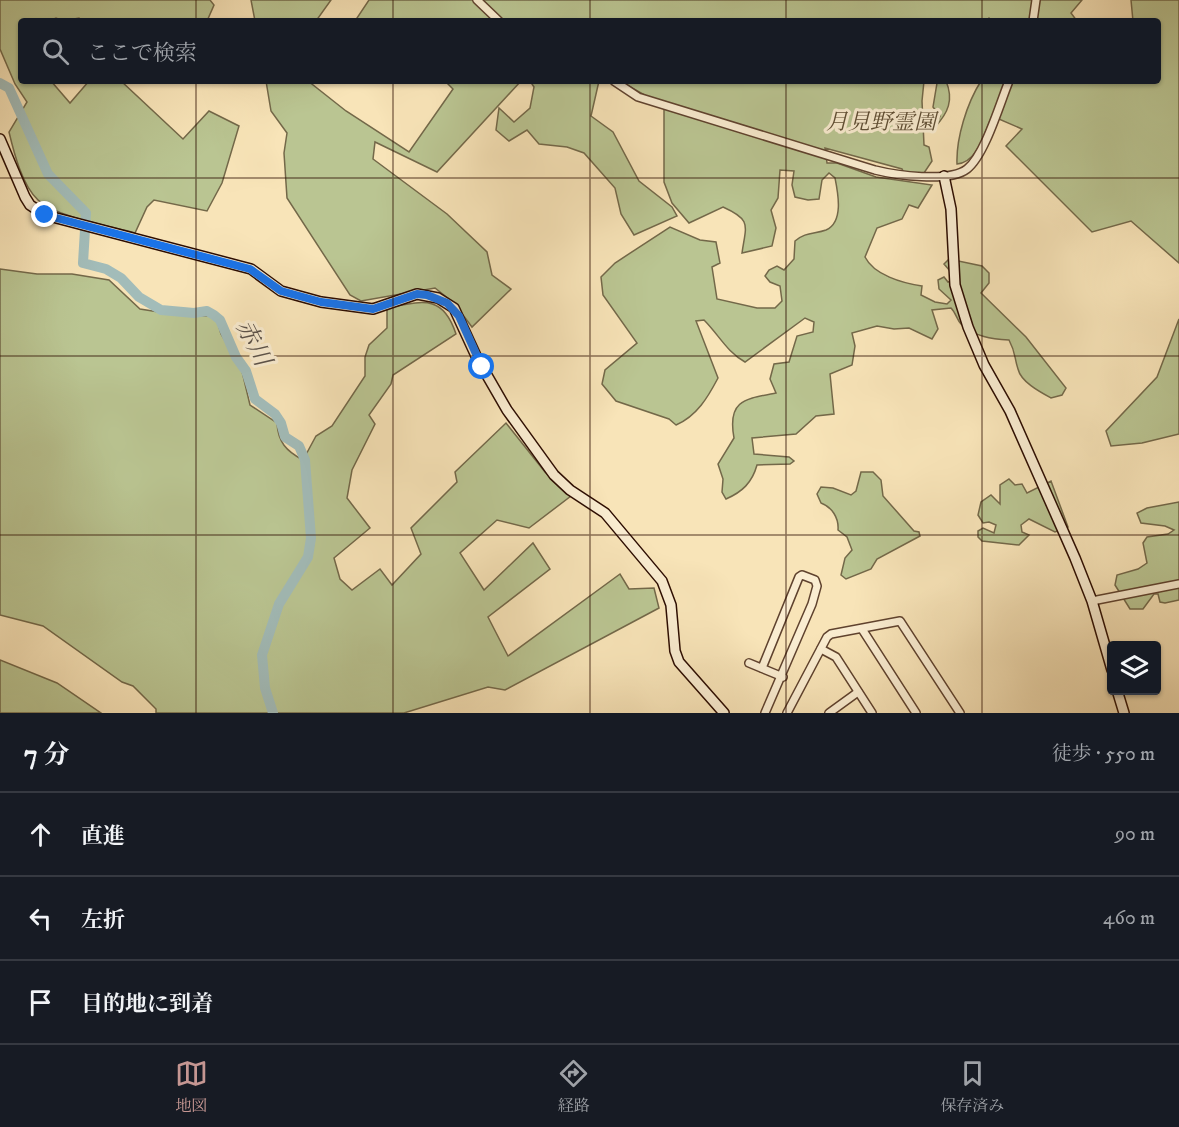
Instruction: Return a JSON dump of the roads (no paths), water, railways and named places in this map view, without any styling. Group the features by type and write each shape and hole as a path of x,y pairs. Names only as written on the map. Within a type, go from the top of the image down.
{"street":[{"path":"477,0 496,18"},
{"path":"1034,18 1036,0"},
{"path":"618,84 638,97 875,170 897,175 944,176 965,171 969,167 985,139 1008,84"},
{"path":"0,139 30,205 45,215 250,269 281,291 321,302 373,309 417,294 438,298 454,308 477,358 507,410 554,475 570,490 605,513 662,581 671,605 675,651 679,662 724,713"},
{"path":"944,176 951,209 955,285 968,327 984,365 1010,411 1092,602 1107,653"},
{"path":"762,668 802,575 815,580 817,586 783,677 765,713"},
{"path":"1092,602 1179,584"},
{"path":"787,713 831,633 900,621 960,713"},
{"path":"862,629 916,713"},
{"path":"821,648 836,657 872,713"},
{"path":"749,663 783,677"},
{"path":"829,713 858,692"},
{"path":"1119,695 1124,713"}],"waterway":[{"name":"赤川","path":"0,83 9,88 48,174 86,213 83,263 106,269 121,278 139,297 161,310 194,313 207,311 220,320 236,357 246,371 255,399 275,414 281,423 285,437 299,446 305,460 311,538 308,557 279,604 262,655 265,688 273,713"}],"park label":[{"name":"月見野霊園","path":"881,122"}]}
